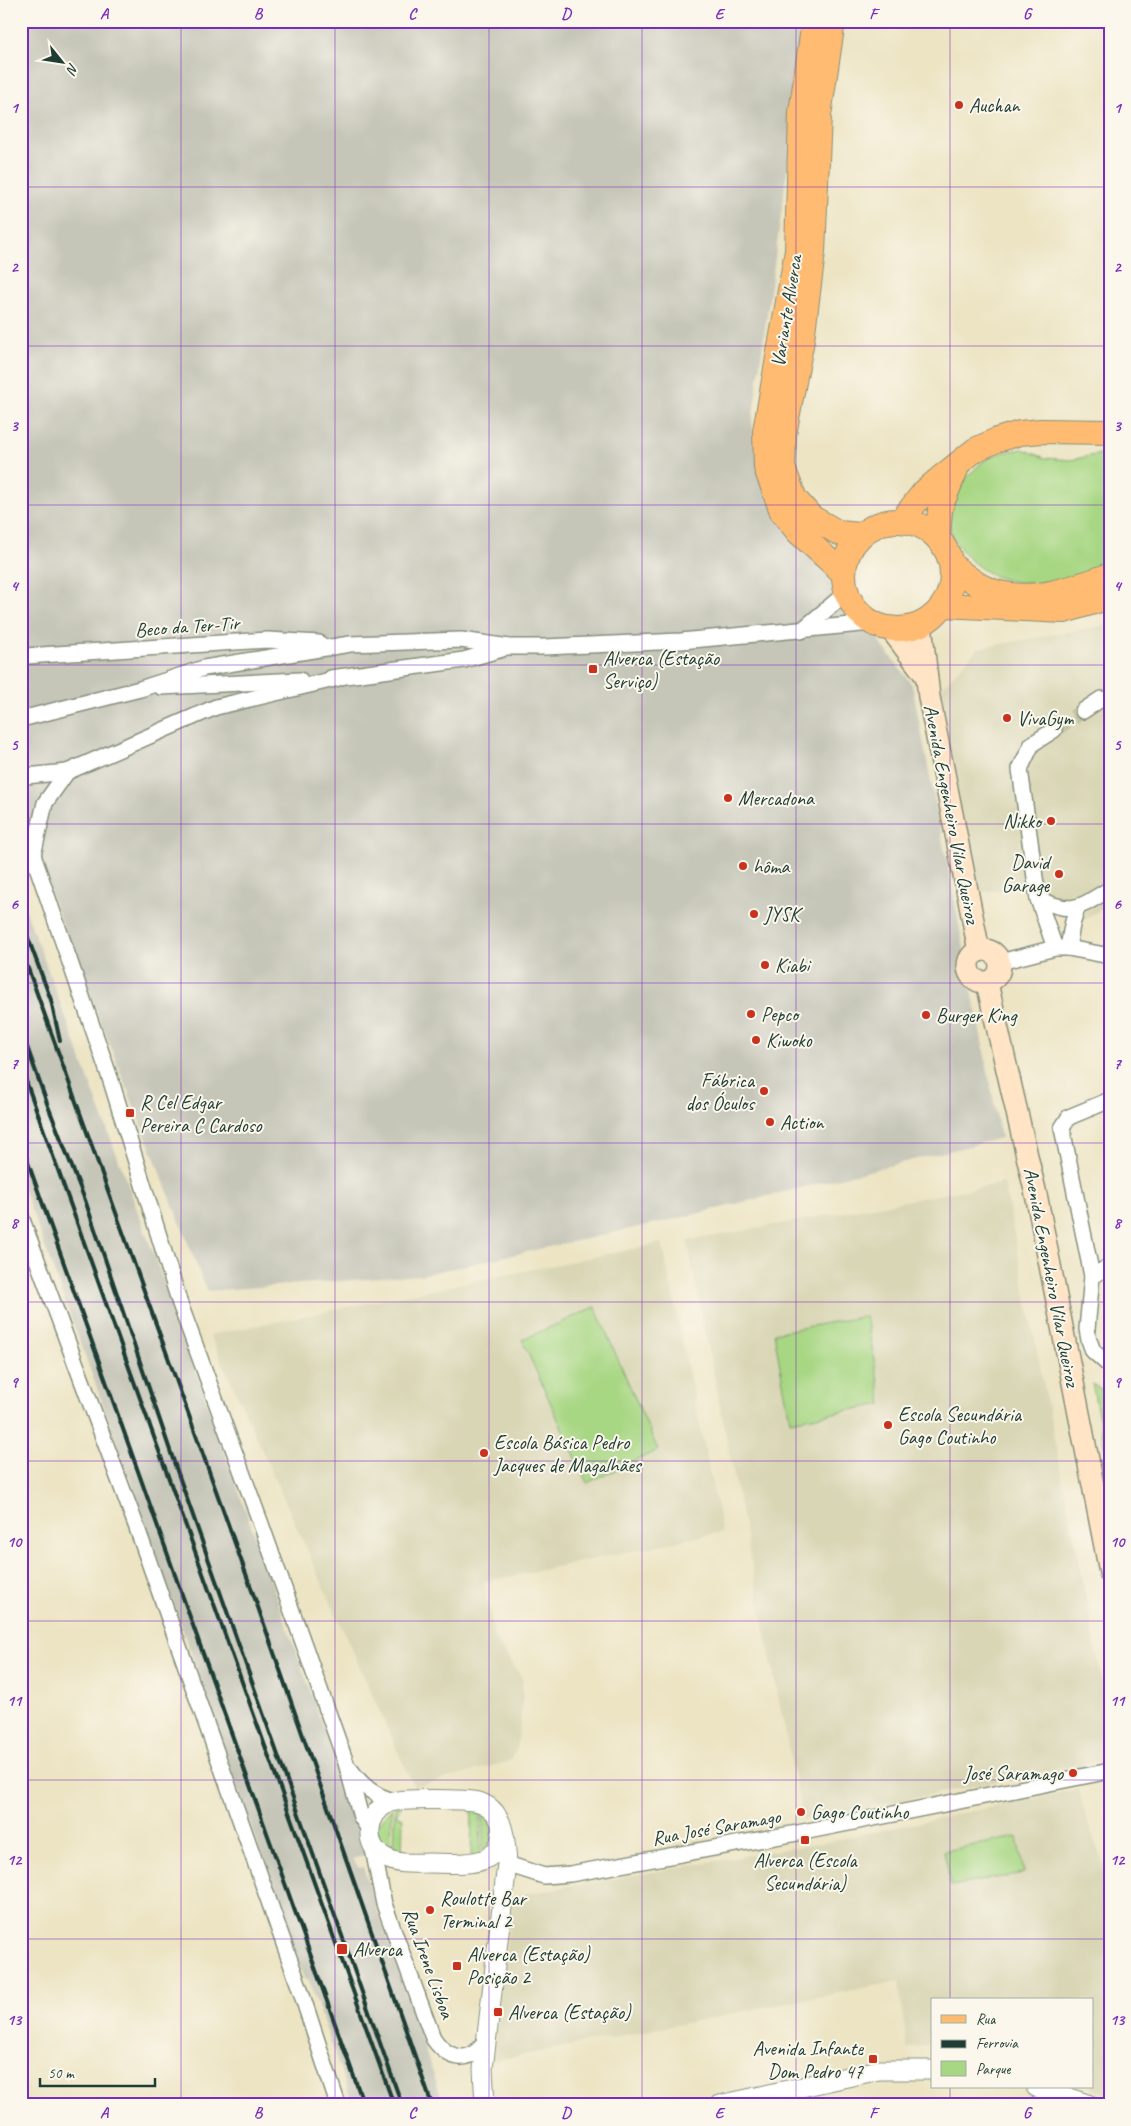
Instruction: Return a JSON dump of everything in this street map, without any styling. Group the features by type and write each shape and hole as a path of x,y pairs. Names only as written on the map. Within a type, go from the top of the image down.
{"main road":[{"name":"Variante Alverca","path":"814,21 801,113 797,251 765,432 766,468 782,512 845,583"},
{"name":"Variante Alverca","path":"833,21 819,115 813,252 802,340 784,434 783,468 795,499 811,517 839,533 860,535"},
{"path":"902,520 924,492 957,467 975,450 997,440 1020,433 1110,432"},
{"path":"938,539 940,508 957,467"},
{"path":"902,520 928,529 938,539 946,549 952,566 951,585 943,605 933,616 921,624 909,628 881,626 862,616 852,606 845,583 848,552 860,535 873,526 887,521 902,520"},
{"path":"952,566 984,588 1004,595 1028,596 1070,589 1110,575"},
{"path":"943,605 1009,610 1064,611 1110,597"},
{"name":"Avenida Engenheiro Vilar Queiroz","path":"921,624 926,676 979,951"},
{"name":"Avenida Engenheiro Vilar Queiroz","path":"881,626 926,676"},
{"name":"Avenida Engenheiro Vilar Queiroz","path":"1000,962 994,953 984,950 979,951 968,962 969,973 976,981 987,983 1037,1199 1110,1572"},
{"path":"987,983 992,981 999,973 1000,962"}],"street":[{"path":"801,631 845,583"},
{"path":"21,719 140,688 204,668 350,644 461,640 509,647 680,641 881,626"},
{"name":"Beco da Ter-Tir","path":"23,655 267,640 350,644"},
{"path":"21,774 26,776 67,772 216,707 339,678 464,660 509,647"},
{"path":"140,688 339,678"},
{"path":"1083,711 1101,699 1110,701"},
{"path":"1054,730 1032,744 1020,769 1038,899 1062,948"},
{"path":"33,855 45,803 67,772"},
{"path":"21,825 111,1081 180,1304 346,1763 359,1782 370,1792 384,1799 394,1801"},
{"path":"1038,899 1055,906 1077,908 1110,889"},
{"path":"1062,948 1077,908"},
{"path":"1000,962 1062,948 1110,956"},
{"path":"1110,1100 1069,1117 1062,1128 1092,1276 1087,1329 1089,1340 1093,1351 1110,1366"},
{"path":"21,1217 147,1557 297,1979 338,2105"},
{"path":"1092,1276 1110,1266"},
{"name":"Rua Irene Lisboa","path":"346,1763 361,1817 370,1835 384,1904 432,2038 439,2048 446,2053 461,2057 471,2055 486,2042"},
{"name":"Rua José Saramago","path":"507,1864 544,1876 570,1874 793,1834 1110,1772"},
{"path":"394,1801 382,1807 373,1818 370,1835 372,1845 381,1856 394,1862 507,1864"},
{"name":"Rua Irene Lisboa","path":"394,1801 478,1802 495,1813 501,1826 506,1848 507,1864 483,2069 485,2105"},
{"path":"470,1863 484,1860 494,1852 500,1840 501,1826"},
{"path":"720,2105 879,2070 931,2070"},
{"path":"1039,2088 1090,2105"}],"shaded area":[{"path":"21,21 808,21 752,422 765,489 912,685 1001,1138 680,1218 421,1275 207,1291 21,820"},
{"path":"1110,623 1110,904 1081,922 1031,887 972,893 940,690 978,648"},
{"path":"21,898 156,1260 368,1853 353,1859 359,1868 363,1867 444,2105 353,2105 309,1981 304,1979 129,1475 21,1182"},
{"name":"Escola Secundária Gago Coutinho","path":"1004,1183 1110,1722 1110,1759 803,1820 687,1241"},
{"name":"Escola Básica Pedro Jacques de Magalhães","path":"662,1243 722,1532 484,1582 494,1637 522,1678 523,1697 517,1749 509,1761 414,1787 210,1335"},
{"path":"1079,1789 1087,1821 1105,1867 1110,1891 1110,2096 1090,2088 1094,2088 1094,1998 931,1998 931,2044 907,2049 899,1981 493,2061 512,1896 821,1843"}],"green space":[{"path":"1023,449 1045,458 1070,460 1110,452 1110,565 1064,579 1041,583 1017,582 995,576 984,570 966,556 959,547 953,537 949,523 953,504 964,482 980,464 991,457 1004,452"},
{"path":"595,1307 658,1450 587,1483 522,1340"},
{"path":"866,1316 882,1404 790,1421 774,1333"},
{"path":"1092,1384 1110,1394 1110,1455 1107,1457"},
{"path":"401,1806 396,1815 403,1818 402,1854 394,1856 395,1807"},
{"path":"472,1807 481,1809 480,1855 471,1857"},
{"path":"392,1808 391,1855 383,1849 376,1825"},
{"path":"483,1810 488,1815 495,1833 483,1854"},
{"path":"1017,1837 1024,1873 951,1886 944,1851"}],"tunnel":[{"path":"1054,730 1083,711"}],"railway":[{"path":"21,919 51,1000 60,1041"},
{"path":"21,949 259,1610 432,2105"},
{"path":"21,1030 48,1106 85,1200 175,1465 402,2105"},
{"path":"21,1067 394,2105"},
{"path":"21,1143 364,2105"}],"place":[{"name":"Auchan","path":"959,105"},
{"name":"Alverca (Estação Serviço)","path":"593,669"},
{"name":"VivaGym","path":"1007,718"},
{"name":"Mercadona","path":"728,798"},
{"name":"Nikko","path":"1051,821"},
{"name":"hôma","path":"743,866"},
{"name":"David Garage","path":"1059,874"},
{"name":"JYSK","path":"754,914"},
{"name":"Kiabi","path":"765,965"},
{"name":"Pepco","path":"751,1014"},
{"name":"Burger King","path":"926,1015"},
{"name":"Kiwoko","path":"756,1040"},
{"name":"Fábrica dos Óculos","path":"764,1091"},
{"name":"R Cel Edgar Pereira C Cardoso","path":"130,1113"},
{"name":"Action","path":"770,1122"},
{"name":"Escola Secundária Gago Coutinho","path":"888,1425"},
{"name":"Escola Básica Pedro Jacques de Magalhães","path":"484,1453"},
{"name":"José Saramago","path":"1073,1773"},
{"name":"Gago Coutinho","path":"801,1812"},
{"name":"Alverca (Escola Secundária)","path":"805,1840"},
{"name":"Roulotte Bar Terminal 2","path":"430,1910"},
{"name":"Alverca","path":"342,1949"},
{"name":"Alverca (Estação) Posição 2","path":"457,1966"},
{"name":"Alverca (Estação)","path":"498,2012"},
{"name":"Avenida Infante Dom Pedro 47","path":"873,2059"}]}
